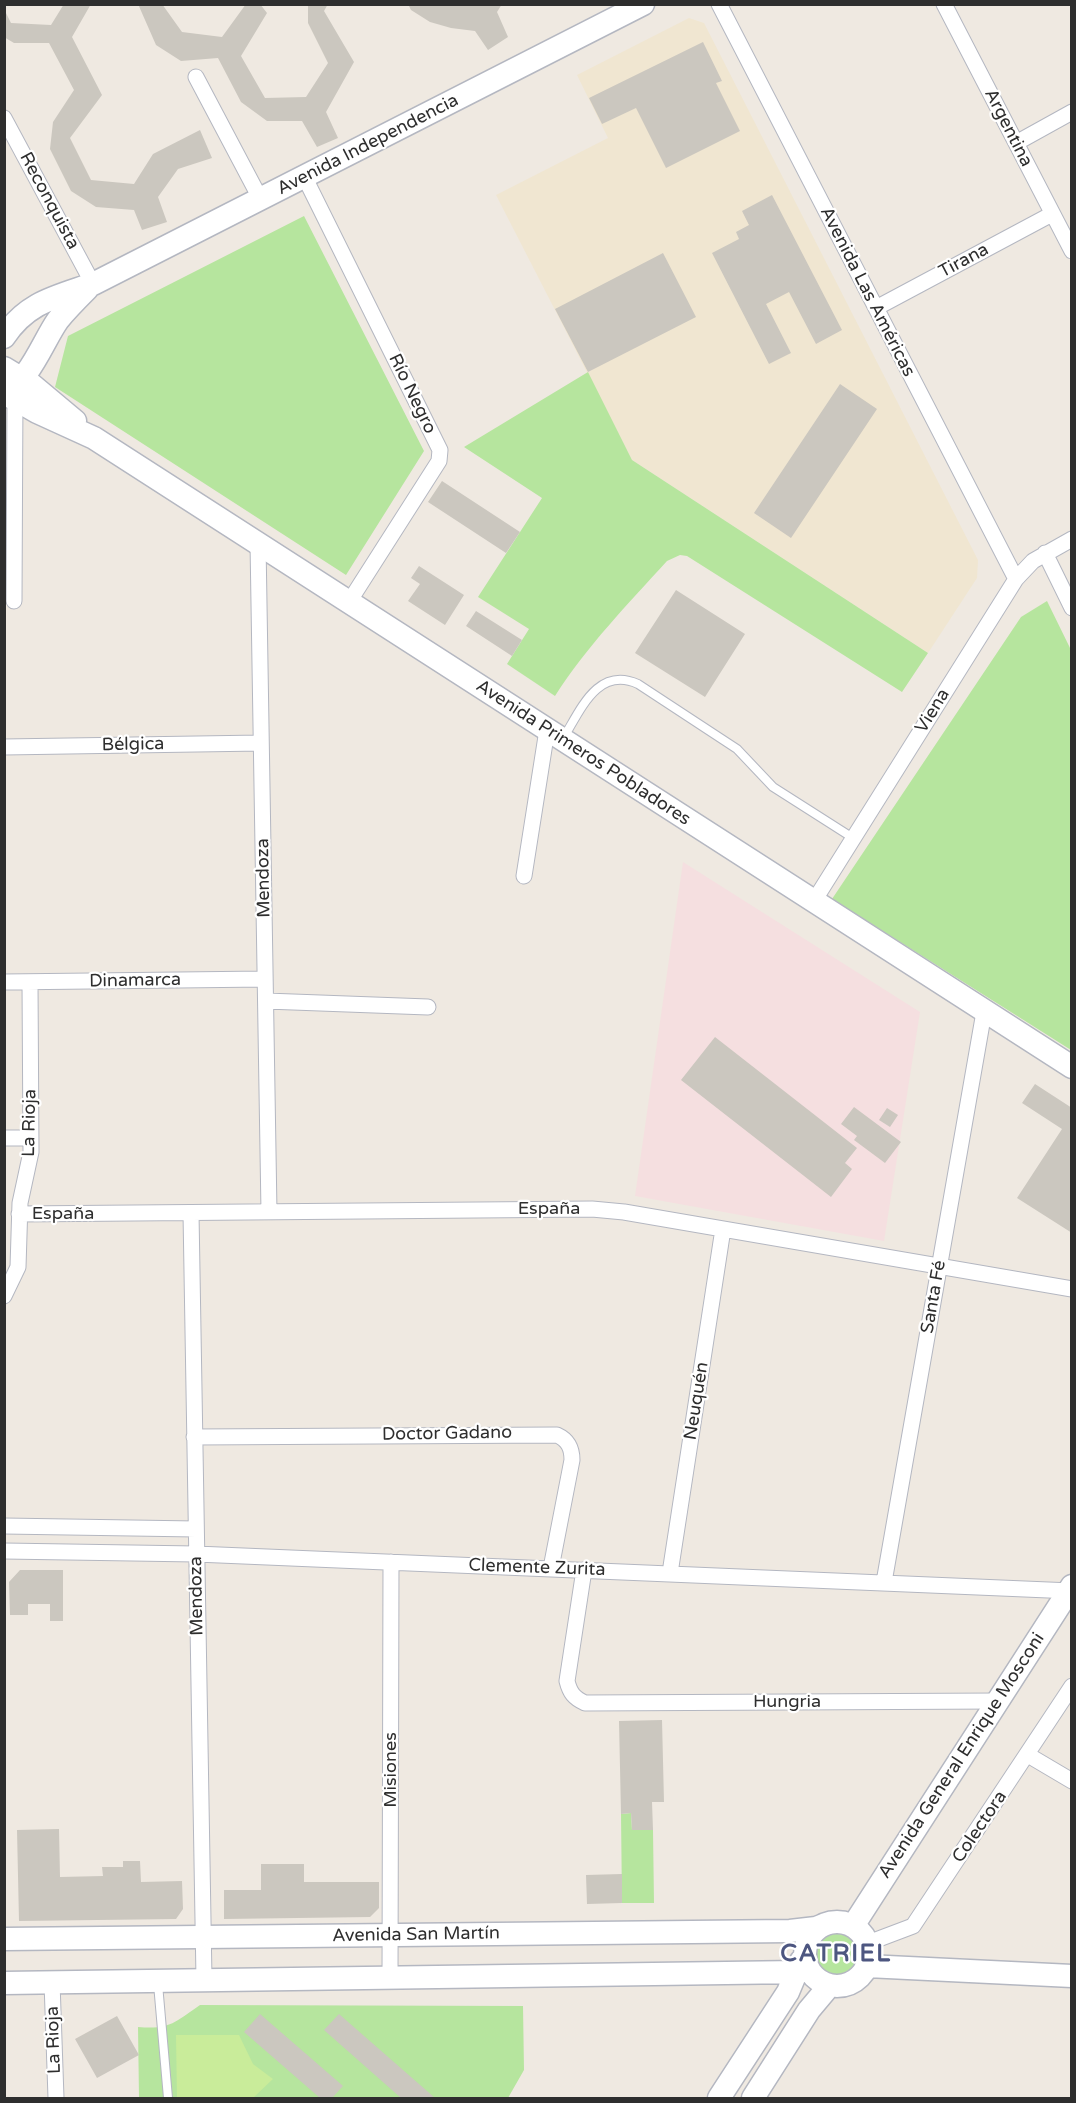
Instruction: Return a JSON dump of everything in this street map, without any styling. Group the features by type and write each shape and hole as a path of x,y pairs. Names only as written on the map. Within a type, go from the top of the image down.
{"street":[{"name":"Avenida Independencia","path":"4,337 19,317 47,300 93,284 643,4"},
{"name":"Avenida Las Américas","path":"719,4 1016,579"},
{"name":"Argentina","path":"944,4 1071,251"},
{"path":"196,77 261,200"},
{"path":"1016,143 1071,112"},
{"name":"Reconquista","path":"4,118 93,284"},
{"name":"Río Negro","path":"305,178 440,450 439,461 349,602"},
{"name":"Tirana","path":"876,308 1052,214"},
{"name":"Avenida Independencia","path":"10,386 58,321 93,284"},
{"path":"10,386 14,601"},
{"name":"Avenida Primeros Pobladores","path":"10,386 37,412 94,438 1071,1067"},
{"name":"Viena","path":"814,901 1016,579 1027,566 1071,540"},
{"name":"Mendoza","path":"258,543 270,1212"},
{"path":"1045,554 1071,608"},
{"path":"524,876 555,735"},
{"name":"Bélgica","path":"4,747 261,743"},
{"name":"Dinamarca","path":"4,982 266,979"},
{"name":"La Rioja","path":"4,1296 18,1266 21,1192 29,1164 31,1138 30,982"},
{"path":"266,1001 428,1007"},
{"name":"Santa Fé","path":"884,1582 984,1012"},
{"path":"4,1138 31,1138"},
{"name":"España","path":"20,1214 592,1209 624,1212 1071,1289"},
{"name":"Mendoza","path":"190,1213 204,1979"},
{"name":"Neuquén","path":"670,1573 723,1229"},
{"name":"Doctor Gadano","path":"194,1437 528,1433 557,1435 564,1438 569,1445 572,1460 550,1568"},
{"path":"4,1526 196,1528"},
{"name":"Clemente Zurita","path":"4,1551 196,1554 1071,1589"},
{"name":"Misiones","path":"390,1978 392,1562"},
{"name":"Hungria","path":"584,1570 567,1681 576,1699 594,1704 999,1701"},
{"name":"Avenida General Enrique Mosconi","path":"853,1926 1071,1589"},
{"name":"Colectora","path":"868,1943 913,1926 1028,1755 1071,1686"},
{"path":"1028,1755 1071,1781"},
{"name":"Avenida San Martín","path":"4,1939 790,1931 816,1928 835,1922 853,1926"},
{"path":"719,2098 785,1997 804,1963 809,1938 816,1929 826,1924"},
{"path":"4,1983 390,1978 804,1963 821,1981 840,1986 855,1981 867,1966 869,1957 868,1943 853,1926"},
{"path":"867,1966 1071,1976"},
{"name":"La Rioja","path":"52,1982 56,2098"},
{"path":"753,2098 809,2010 830,1985"}],"lane":[{"path":"555,735 600,686 610,680 628,679 737,748 773,787 853,838"},
{"path":"157,1980 168,2098"}],"shaded area":[{"path":"689,18 704,23 978,560 977,578 928,653 632,460 496,195 608,138 577,75"},
{"path":"683,862 920,1012 884,1241 635,1196"}],"green space":[{"path":"304,216 424,451 346,575 55,387 68,336"},
{"path":"588,372 632,460 928,653 902,692 687,556 680,555 667,561 594,642 555,696 507,664 529,629 478,597 542,498 464,447"},
{"path":"1047,601 1071,650 1071,1050 832,899 1021,617"},
{"path":"631,1813 632,1830 653,1830 654,1903 622,1903 621,1814"},
{"path":"837,1932 846,1933 853,1938 858,1945 858,1963 853,1970 846,1975 837,1976 828,1975 821,1970 816,1963 815,1954 816,1945 821,1938 828,1933"},
{"path":"200,2005 523,2006 524,2070 508,2098 139,2098 138,2027 165,2026"},
{"path":"176,2035 239,2035 253,2064 273,2079 253,2098 177,2098"}],"building":[{"path":"64,4 91,4 72,37 102,95 70,138 91,180 134,184 153,154 200,130 212,158 178,169 158,197 167,222 142,230 134,210 96,207 71,191 50,149 53,122 74,90 49,43 14,43 4,37 4,9 11,23 51,25"},
{"path":"138,4 162,4 182,32 222,37 246,4 260,4 267,13 241,56 265,98 306,97 328,63 308,23 308,4 328,4 324,11 354,62 326,112 338,138 317,147 302,121 267,121 241,102 218,58 181,61 156,45"},
{"path":"408,4 502,4 497,12 508,37 488,50 475,31 430,22 411,10"},
{"path":"703,42 722,81 716,83 740,131 666,168 636,108 602,124 589,98"},
{"path":"772,195 842,330 816,344 789,292 766,304 791,353 769,364 712,253 739,239 736,232 749,225 742,211"},
{"path":"663,253 696,317 588,372 555,309"},
{"path":"840,384 877,409 791,538 754,513"},
{"path":"442,481 520,532 506,553 428,502"},
{"path":"419,566 464,595 445,625 408,601 420,584 411,578"},
{"path":"676,590 745,634 705,697 635,653"},
{"path":"476,611 522,640 512,656 466,626"},
{"path":"715,1037 857,1148 845,1163 852,1169 831,1197 681,1080"},
{"path":"1035,1084 1072,1108 1072,1233 1017,1198 1062,1129 1022,1103"},
{"path":"854,1107 901,1142 885,1163 854,1140 857,1136 841,1124"},
{"path":"887,1108 898,1115 890,1127 879,1120"},
{"path":"20,1570 63,1570 63,1621 50,1621 50,1604 28,1604 28,1615 10,1615 9,1582"},
{"path":"662,1720 664,1802 652,1802 653,1830 632,1830 631,1813 621,1814 619,1721"},
{"path":"59,1829 60,1877 103,1876 102,1867 123,1867 123,1861 140,1861 141,1882 182,1881 183,1909 176,1919 19,1921 17,1830"},
{"path":"261,1864 304,1864 304,1882 379,1882 379,1908 370,1917 224,1919 224,1890 261,1890"},
{"path":"622,1874 622,1903 587,1904 586,1875"},
{"path":"260,2014 343,2086 332,2098 320,2098 244,2032"},
{"path":"339,2014 435,2098 401,2098 324,2030"},
{"path":"117,2016 139,2055 97,2078 75,2039"}],"district":[{"name":"CATRIEL","path":"836,1955"}]}
